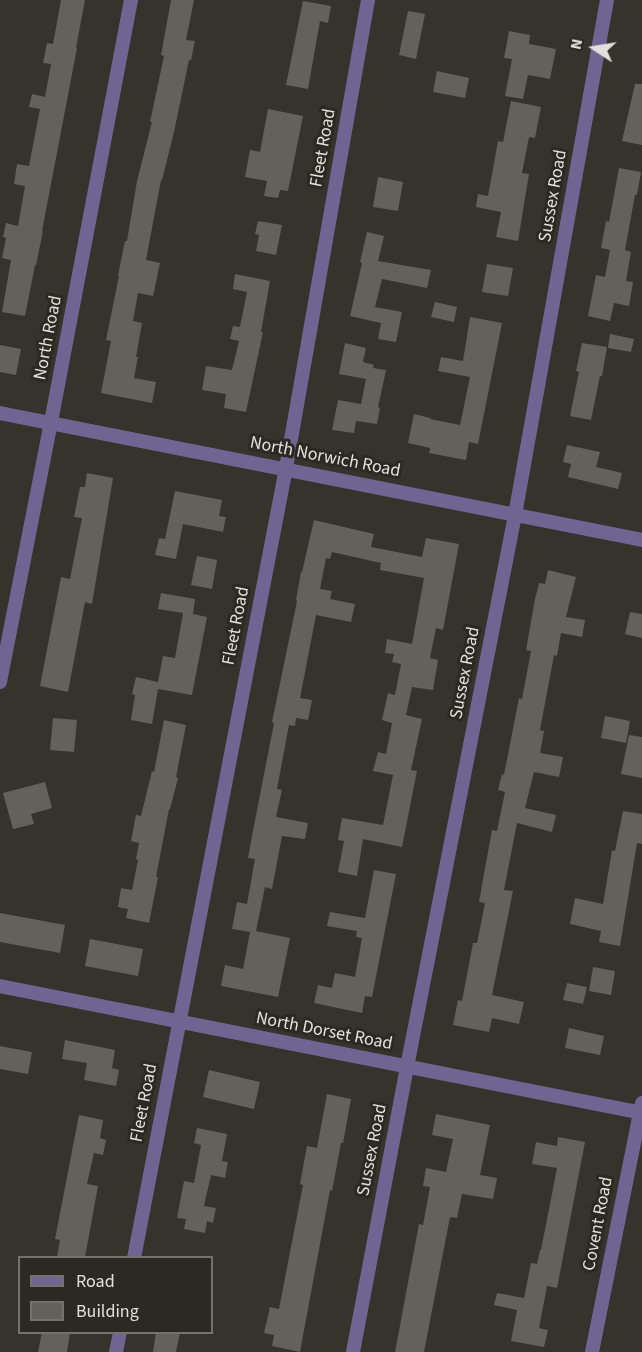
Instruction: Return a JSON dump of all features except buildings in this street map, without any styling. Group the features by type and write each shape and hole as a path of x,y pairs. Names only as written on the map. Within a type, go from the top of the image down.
{"street":[{"name":"North Road","path":"0,682 131,0"},
{"name":"Fleet Road","path":"134,1256 286,468 368,0"},
{"name":"Sussex Road","path":"353,1352 515,516 607,0"},
{"name":"North Norwich Road","path":"0,413 642,540"},
{"name":"North Dorset Road","path":"0,986 407,1067 641,1110"},
{"name":"Covent Road","path":"592,1352 641,1110"},
{"path":"116,1352 120,1334"}]}
